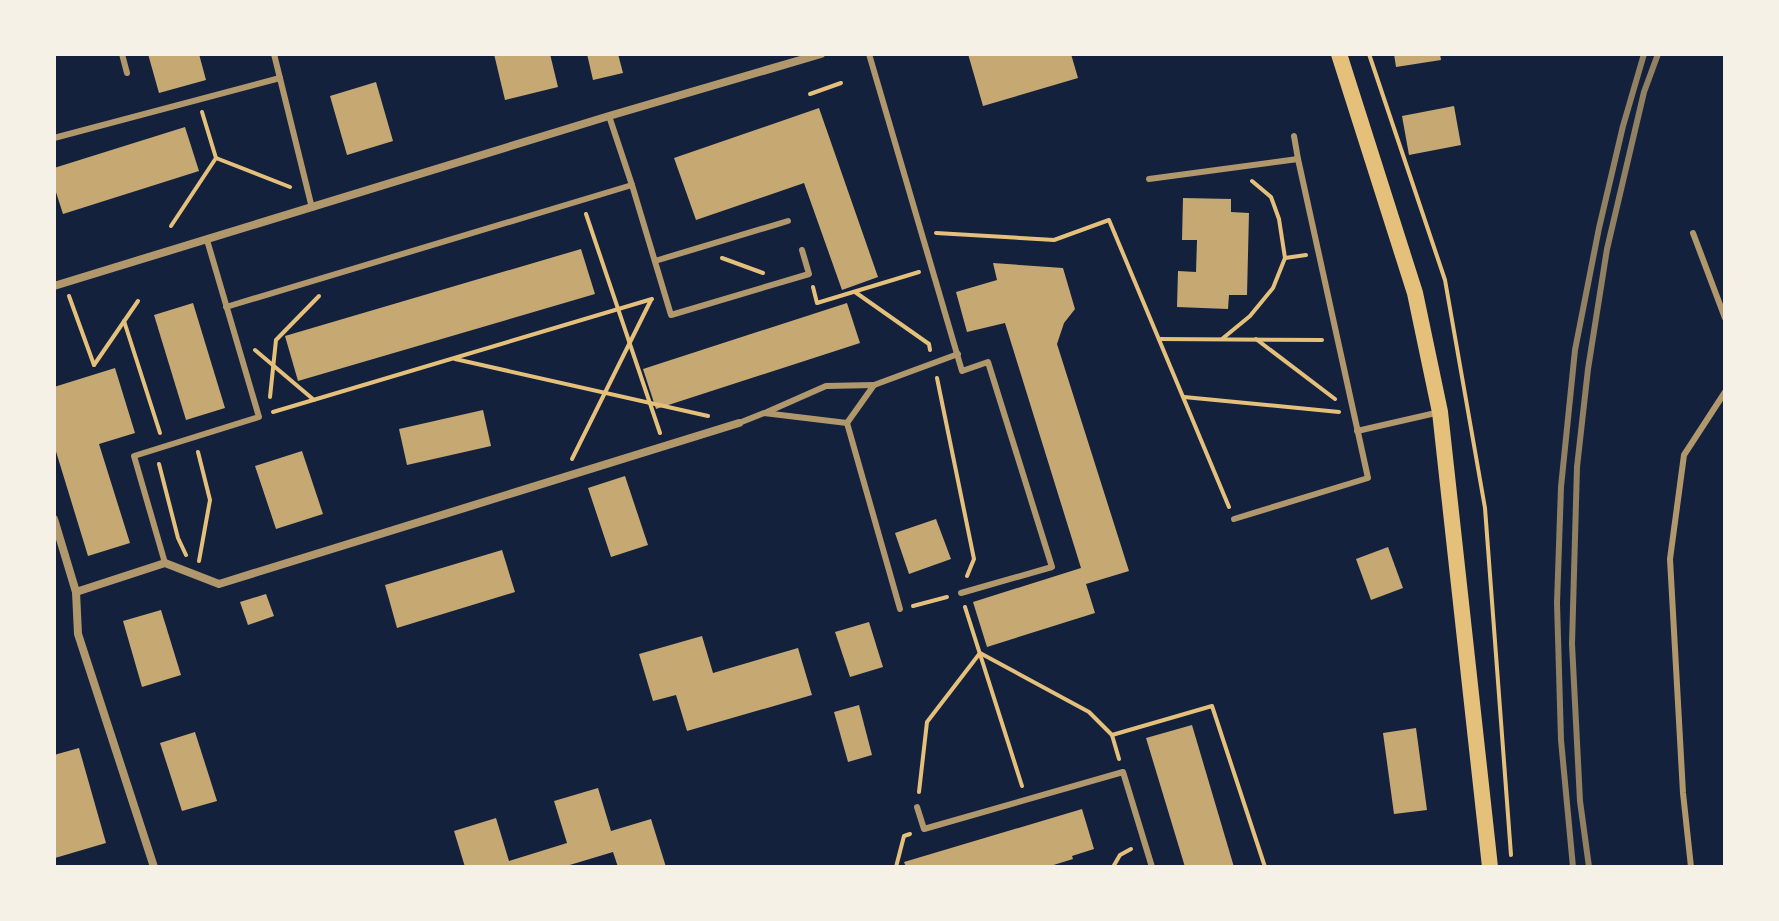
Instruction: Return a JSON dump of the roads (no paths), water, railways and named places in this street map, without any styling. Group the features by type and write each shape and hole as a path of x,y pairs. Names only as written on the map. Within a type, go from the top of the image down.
{"main road":[{"path":"1339,54 1415,293 1440,412 1490,867"}],"street":[{"path":"54,286 821,54"},
{"path":"76,592 165,563 219,584 739,423"},
{"path":"54,519 76,592 78,634 154,867"}],"lane":[{"path":"122,54 127,73"},
{"path":"274,54 312,208"},
{"path":"869,54 962,371 988,362 1052,567 961,593"},
{"path":"54,138 280,78"},
{"path":"609,116 671,315 809,274 802,250"},
{"path":"1234,519 1368,478 1294,136"},
{"path":"1149,179 1298,159"},
{"path":"226,307 632,185"},
{"path":"655,261 788,221"},
{"path":"1693,233 1725,318"},
{"path":"165,563 134,456 259,417 207,240"},
{"path":"739,423 826,386 874,385 958,354"},
{"path":"847,423 874,385"},
{"path":"1691,867 1683,793 1670,559 1684,455 1725,392"},
{"path":"1357,431 1440,412"},
{"path":"764,413 847,423"},
{"path":"847,423 900,609"},
{"path":"917,807 924,829 1123,772 1152,867"}],"railway":[{"path":"1573,867 1561,740 1557,603 1561,487 1575,350 1599,228 1644,54"},
{"path":"1589,867 1580,801 1572,644 1577,467 1588,369 1607,249 1644,92 1658,54"}]}
